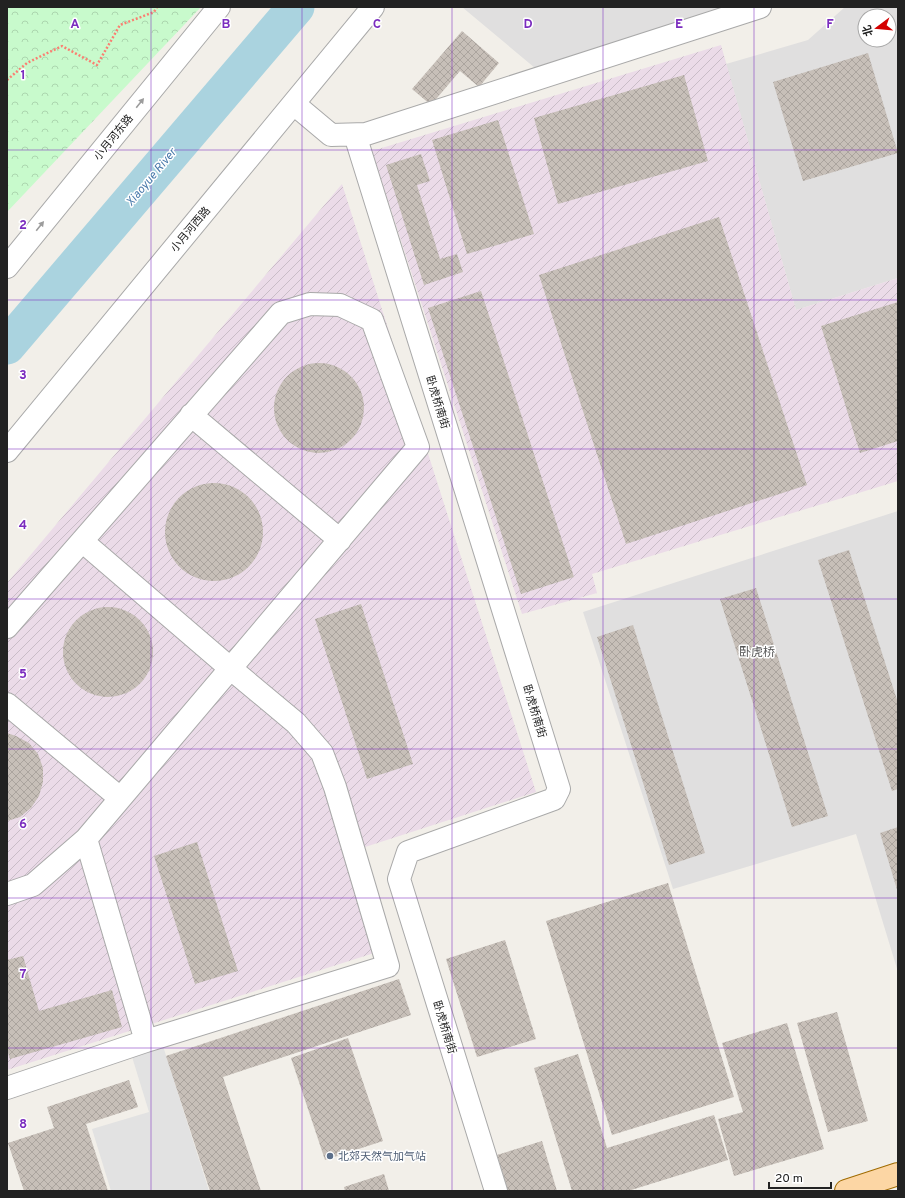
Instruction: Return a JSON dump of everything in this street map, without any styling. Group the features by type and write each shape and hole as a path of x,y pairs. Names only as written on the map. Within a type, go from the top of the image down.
{"main road":[{"path":"846,1191 898,1174"}],"street":[{"name":"小月河东路","path":"7,267 219,7"},
{"name":"小月河西路","path":"7,450 373,7"},
{"path":"294,104 331,135 366,134 760,7"},
{"name":"卧虎桥南街","path":"355,135 559,789 554,799 408,852 399,879 496,1191"},
{"path":"7,627 281,313 310,304 340,305 372,320 418,447 86,839 33,886 7,894"},
{"path":"191,415 340,540"},
{"path":"7,1088 146,1041 388,966 335,787 322,753 296,723 82,540"},
{"path":"7,704 120,798"},
{"path":"86,839 146,1041"}],"path":[{"path":"7,79 27,63 62,46 97,65 120,25 154,12 157,7"}],"shaded area":[{"path":"462,7 735,7 535,68"},
{"path":"845,7 898,7 898,278 796,310 726,64 808,40"},
{"path":"721,45 796,310 898,278 898,481 592,574 597,593 522,614 372,151"},
{"path":"342,184 536,792 362,848 393,947 7,1070 7,583"},
{"path":"898,511 898,972 856,834 673,889 583,612"},
{"path":"163,1046 209,1191 111,1191 92,1129 149,1112 129,1047"}],"green space":[{"path":"7,7 201,7 7,212"}],"building":[{"path":"462,31 499,63 479,87 460,71 431,105 412,89"},
{"path":"868,53 898,153 803,181 773,82"},
{"path":"684,75 708,161 558,204 534,118"},
{"path":"498,120 534,234 467,254 432,140"},
{"path":"421,154 430,181 417,185 440,259 457,254 463,272 424,285 386,165"},
{"path":"719,217 807,485 626,544 539,275"},
{"path":"481,291 574,577 521,594 428,308"},
{"path":"898,302 898,441 860,453 821,326"},
{"path":"310,363 328,363 344,370 357,383 364,399 364,417 357,433 344,446 328,453 310,453 294,446 281,433 274,417 274,399 281,383 294,370"},
{"path":"214,483 233,487 249,497 259,513 263,532 259,551 249,567 233,577 214,581 195,577 179,567 169,551 165,532 169,513 179,497 195,487"},
{"path":"849,550 898,703 898,789 892,791 818,560"},
{"path":"756,588 828,816 792,827 720,599"},
{"path":"361,604 413,764 367,779 315,619"},
{"path":"108,607 125,610 140,620 150,635 153,652 150,669 140,684 125,694 108,697 91,694 76,684 66,669 63,652 66,635 76,620 91,610"},
{"path":"633,625 705,853 669,865 597,637"},
{"path":"7,733 29,743 38,754 43,768 43,782 39,796 31,808 20,817 7,821"},
{"path":"898,827 898,893 880,833"},
{"path":"197,842 238,971 195,984 154,856"},
{"path":"668,883 734,1097 612,1135 546,921"},
{"path":"505,940 536,1039 477,1057 446,959"},
{"path":"23,956 39,1011 112,990 122,1027 10,1059 7,1050 7,960"},
{"path":"399,979 411,1015 223,1077 261,1191 210,1191 166,1056"},
{"path":"837,1012 868,1121 828,1132 797,1023"},
{"path":"787,1023 824,1149 734,1176 718,1119 743,1112 722,1043"},
{"path":"348,1038 383,1141 325,1160 291,1058"},
{"path":"578,1054 607,1148 714,1115 728,1160 628,1191 572,1191 534,1068"},
{"path":"129,1080 138,1107 86,1124 108,1191 24,1191 8,1143 54,1128 47,1107"},
{"path":"542,1141 557,1191 508,1191 497,1155"},
{"path":"384,1174 389,1191 345,1191 344,1187"}],"waterway":[{"name":"Xiaoyue River","path":"7,346 296,7"}],"place":[{"name":"北郊天然气加气站","path":"330,1156"}],"district":[{"name":"卧虎桥","path":"757,652"}]}
